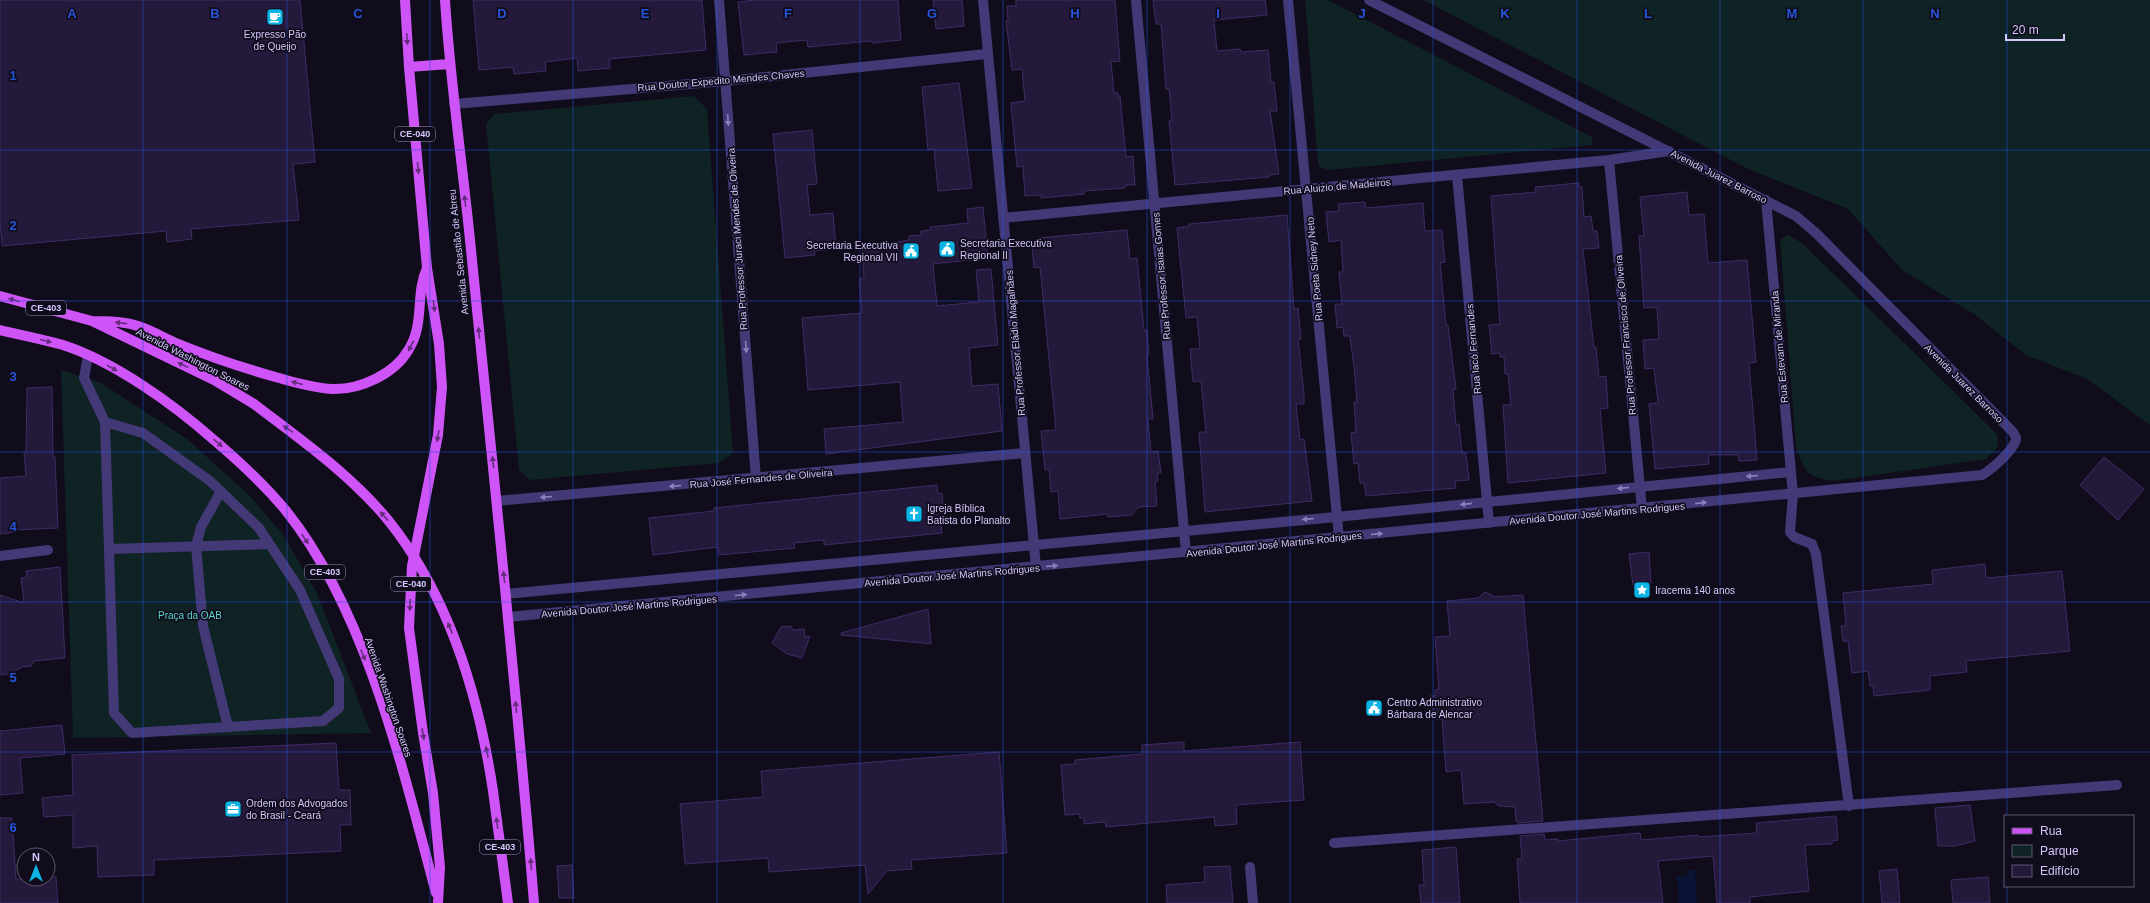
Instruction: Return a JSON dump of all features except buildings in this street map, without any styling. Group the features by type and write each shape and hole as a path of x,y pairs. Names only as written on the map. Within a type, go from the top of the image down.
{"main road":[{"name":"CE-040","path":"404,0 427,268"},
{"name":"Avenida Sebastião de Abreu","path":"444,0 449,64 497,501"},
{"path":"409,67 449,64"},
{"path":"92,321 126,323 222,362 290,381 317,388 348,388 369,382 386,373 398,364 409,350 419,323 420,290 427,268"},
{"name":"Avenida Washington Soares","path":"427,268 439,344 442,409 413,560 409,628 434,801 440,867 438,903"},
{"name":"Avenida Washington Soares","path":"0,296 92,321 214,380 254,404 327,459 365,495 388,520 422,572 446,619 464,662 481,726 493,791 508,903"},
{"name":"Avenida Washington Soares","path":"0,330 64,346 88,356 137,382 188,417 252,473 286,512 307,542 347,616 369,668 405,780 438,903"},
{"path":"497,501 534,903"}],"street":[{"name":"Rua Professor Juraci Mendes de Oliveira","path":"719,0 756,479"},
{"name":"Rua Professor Eládio Magalhães","path":"982,0 1036,567"},
{"name":"Rua Professor Isaias Gomes","path":"1136,0 1186,553"},
{"name":"Rua Poeta Sidney Neto","path":"1288,0 1338,538"},
{"name":"Avenida Juarez Barroso","path":"1369,0 1796,216 1816,233 2012,431"},
{"name":"Rua Doutor Expedito Mendes Chaves","path":"454,104 725,81 987,54"},
{"name":"Rua Aluizio de Madeiros","path":"1003,218 1609,160 1670,151"},
{"name":"Rua Professor Francisco de Oliveira","path":"1609,160 1642,509"},
{"name":"Rua Iacó Fernandes","path":"1457,175 1489,524"},
{"name":"Rua Estevam de Miranda","path":"1766,200 1793,494 1790,532 1794,537 1812,544 1816,554 1849,806"},
{"path":"88,356 84,378 105,422 114,713 132,733 323,721 338,708 338,678 300,590 259,528 210,480 142,433 105,422"},
{"name":"Avenida Doutor José Martins Rodrigues","path":"508,618 1982,475 1998,464 2015,441 2015,436 2012,431"},
{"name":"Rua José Fernandes de Oliveira","path":"497,501 756,479 1025,453"},
{"name":"Avenida Doutor José Martins Rodrigues","path":"506,594 1336,517 1791,472"},
{"path":"221,491 201,527 196,546 203,626 228,727"},
{"path":"109,549 269,544"},
{"path":"0,556 48,550"},
{"path":"1334,843 2117,785"},
{"path":"1250,867 1253,903"}],"green space":[{"path":"1305,0 1328,0 1592,137 1592,145 1329,170 1320,167 1318,163"},
{"path":"1423,0 2150,0 2150,425 2087,379 2026,355 1974,314 1902,270 1848,209 1746,168"},
{"path":"694,96 707,109 733,453 719,463 530,480 519,470 486,124 494,114"},
{"path":"1787,235 1802,243 1997,434 1998,442 1995,451 1986,459 1834,481 1817,477 1808,472 1802,463 1796,447 1780,240"},
{"name":"Praça da OAB","path":"61,370 101,383 187,439 249,495 282,533 317,593 371,733 73,738"}],"water":[{"path":"1687,870 1695,870 1697,903 1679,903 1677,877 1687,876"}],"place":[{"name":"Expresso Pão de Queijo","path":"275,17"},
{"name":"Secretaria Executiva Regional II","path":"947,249"},
{"name":"Secretaria Executiva Regional VII","path":"911,251"},
{"name":"Igreja Bíblica Batista do Planalto","path":"914,514"},
{"name":"Iracema 140 anos","path":"1642,590"},
{"name":"Centro Administrativo Bárbara de Alencar","path":"1374,708"},
{"name":"Ordem dos Advogados do Brasil - Ceará","path":"233,809"}]}
